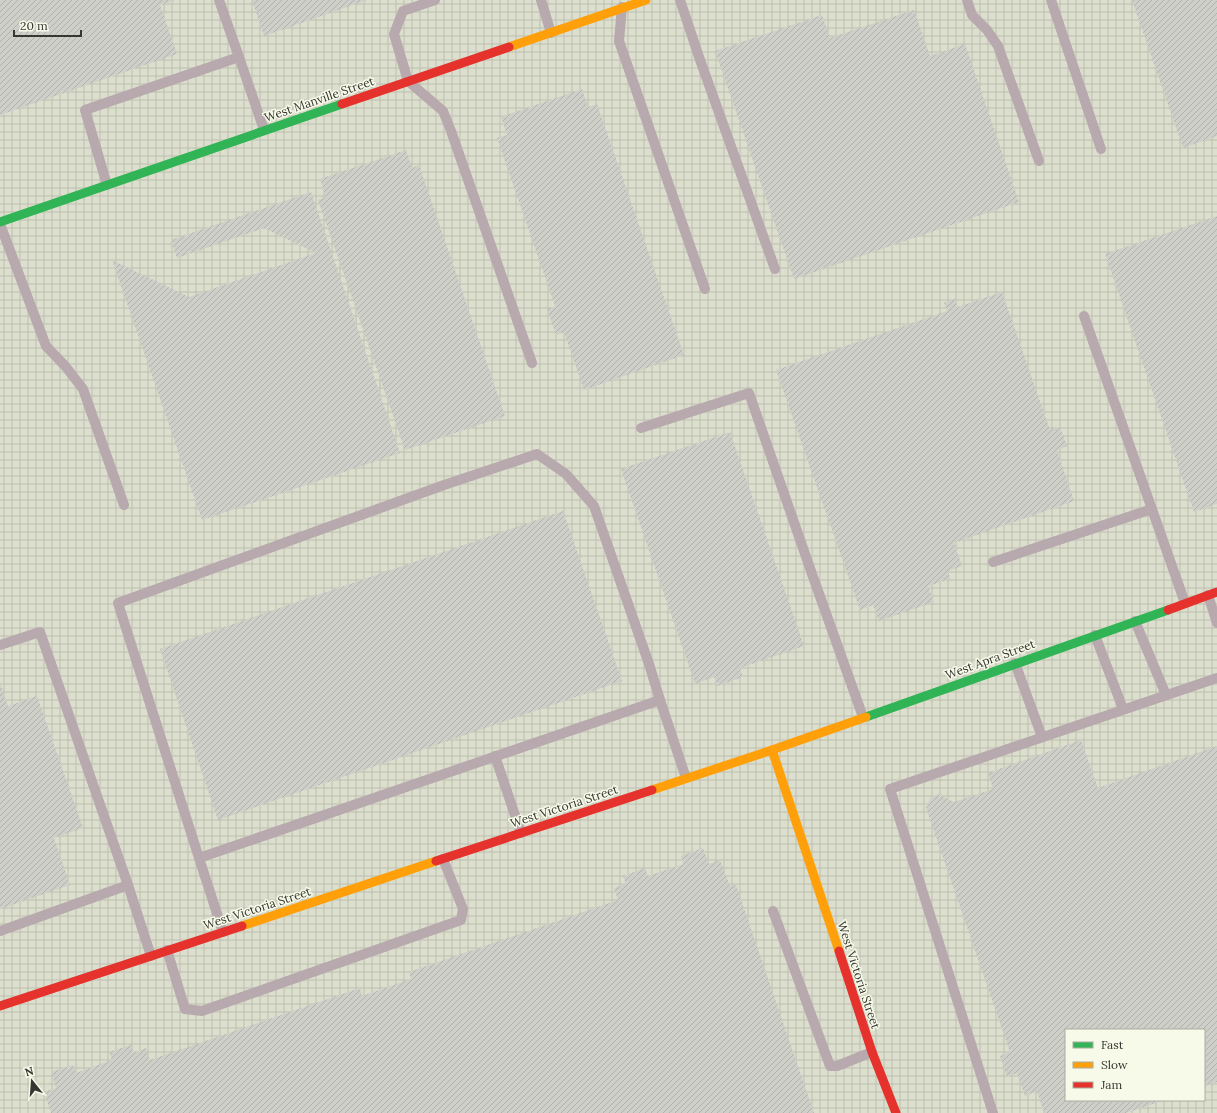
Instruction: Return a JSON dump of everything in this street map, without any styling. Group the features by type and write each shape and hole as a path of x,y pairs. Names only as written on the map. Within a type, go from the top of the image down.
{"street":[{"name":"West Manville Street","path":"0,223 264,130 550,33 621,4 646,0"},
{"name":"West Apra Street","path":"772,750 1212,593"},
{"name":"West Victoria Street","path":"0,1006 772,750 872,1052 896,1113"}],"lane":[{"path":"219,0 264,130"},
{"path":"435,0 403,11 394,34 408,81 443,111 532,363"},
{"path":"541,0 550,33"},
{"path":"680,0 775,269"},
{"path":"967,0 972,15 987,30 998,46 1039,161"},
{"path":"1051,0 1101,149"},
{"path":"621,4 619,41 705,289"},
{"path":"108,185 85,110 239,57"},
{"path":"0,223 46,346 66,367 83,389 124,505"},
{"path":"1084,316 1185,603"},
{"path":"641,428 749,393 863,717"},
{"path":"223,932 118,603 444,485 537,454 566,474 594,506 649,664 686,778"},
{"path":"993,562 1152,509"},
{"path":"1212,593 1217,623"},
{"path":"1135,621 1166,695"},
{"path":"0,644 40,632 128,885 151,956"},
{"path":"1095,635 1123,710"},
{"path":"1016,663 1042,737"},
{"path":"993,1113 890,789 1217,678"},
{"path":"199,858 660,700"},
{"path":"495,756 521,833"},
{"path":"167,950 185,1009 202,1012 461,920 463,909 443,859"},
{"path":"0,931 128,885"},
{"path":"773,911 830,1066 837,1066 872,1052"}],"shaded area":[{"path":"0,0 1217,0 1217,1113 0,1113"}],"building":[{"path":"0,0 175,0 160,5 177,54 0,115"},
{"path":"252,0 367,0 264,36"},
{"path":"1132,0 1217,0 1217,136 1183,148"},
{"path":"914,10 930,56 965,44 1019,202 794,279 715,51 822,15 830,38"},
{"path":"582,89 588,107 597,104 684,355 584,390 564,332 556,335 547,309 555,306 497,138 507,135 501,117"},
{"path":"406,150 412,168 419,165 505,416 405,450 318,200 326,197 320,179"},
{"path":"311,192 400,453 202,520 112,260 189,297 316,253 264,228 177,258 171,240"},
{"path":"1217,216 1217,504 1194,512 1105,254"},
{"path":"1002,292 1050,430 1060,427 1067,446 1057,450 1074,501 954,543 962,566 948,571 950,579 928,586 934,602 879,621 873,605 860,610 776,370 947,311 944,303 955,299 958,307"},
{"path":"730,432 804,646 740,668 743,677 717,686 714,677 695,684 621,469"},
{"path":"563,511 622,681 218,820 160,649"},
{"path":"0,683 8,706 37,696 83,828 54,838 70,885 0,909"},
{"path":"1081,740 1098,788 1217,746 1217,1082 1205,1086 1205,1029 1065,1029 1065,1101 1161,1101 1126,1113 1044,1113 1037,1091 1025,1096 1017,1073 1007,1077 1000,1056 1010,1052 926,808 931,797 938,794 954,802 993,789 988,773"},
{"path":"703,848 709,864 720,860 730,886 736,885 814,1113 51,1113 44,1092 56,1088 51,1072 73,1065 76,1073 112,1060 109,1052 131,1045 134,1053 146,1048 150,1060 360,988 362,996 411,979 409,972 618,900 614,888 626,884 623,876 645,868 648,876 684,864 681,856"}],"traffic: fast":[{"path":"0,222 342,104"},
{"path":"866,717 1168,610"}],"traffic: slow":[{"path":"509,47 646,0"},
{"path":"652,790 866,717"},
{"path":"772,750 839,951"},
{"path":"242,926 436,861"}],"traffic: jam":[{"path":"342,104 509,47"},
{"path":"1168,610 1217,592"},
{"path":"436,861 652,790"},
{"path":"0,1006 242,926"},
{"path":"839,951 872,1052 896,1113"}]}
